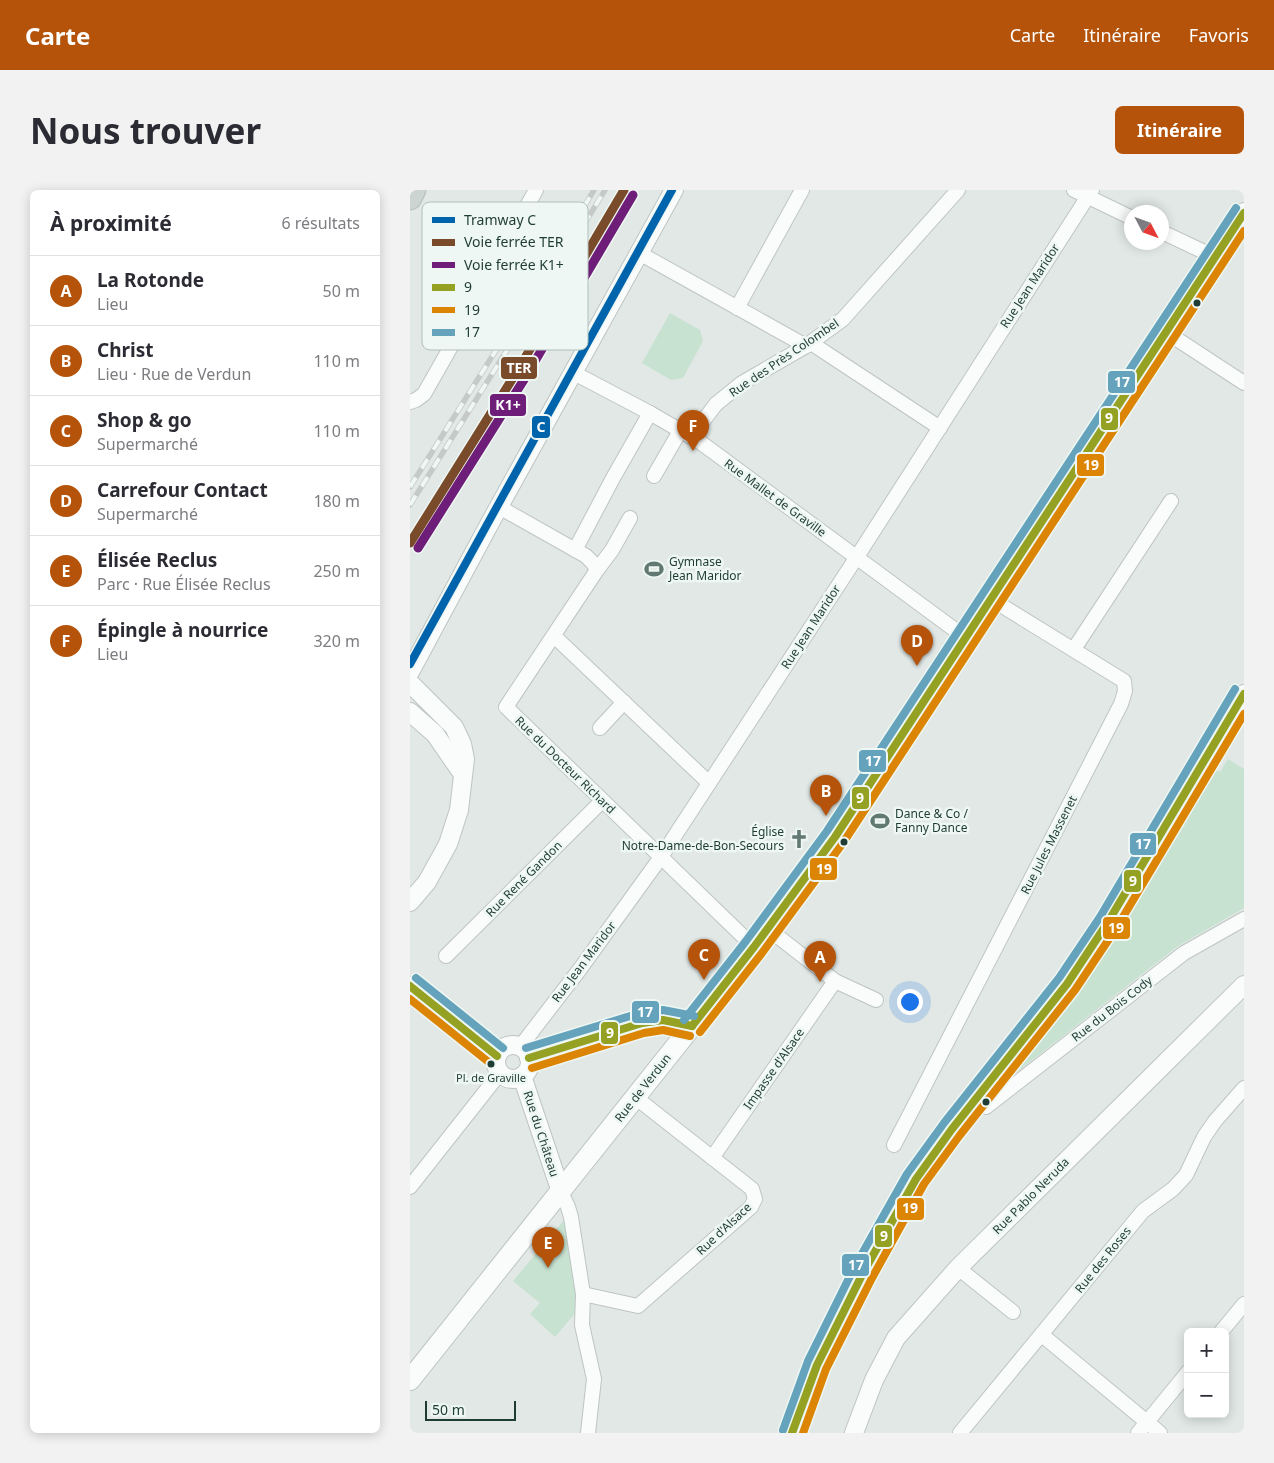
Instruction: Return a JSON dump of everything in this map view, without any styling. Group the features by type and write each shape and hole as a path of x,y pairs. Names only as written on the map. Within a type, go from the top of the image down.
{"main road":[{"path":"410,198 414,190"},
{"name":"Rue de Verdun","path":"410,1380 754,947 835,837 1244,213"}],"street":[{"path":"529,202 536,190"},
{"path":"588,347 674,190"},
{"path":"737,308 802,190"},
{"name":"Rue des Près Colombel","path":"654,476 685,434 716,404 742,383 808,345 843,319 958,190"},
{"path":"1074,190 1090,193 1124,213"},
{"name":"Rue Jean Maridor","path":"524,1052 580,969 661,858 1090,193"},
{"path":"1169,235 1215,257"},
{"path":"639,253 808,345 940,428"},
{"path":"1166,332 1244,383"},
{"path":"410,402 424,394 449,350"},
{"path":"410,672 586,350"},
{"name":"Rue Mallet de Graville","path":"574,373 650,413 685,434 966,638"},
{"path":"575,550 650,413"},
{"path":"1074,649 1171,501"},
{"path":"499,507 586,556 597,570"},
{"path":"630,518 612,550 554,636 709,783"},
{"name":"Rue Jules Massenet","path":"894,1145 1121,704 1125,691 1124,681 991,599"},
{"name":"Rue du Docteur Richard","path":"554,636 506,707 754,947"},
{"path":"410,683 454,727 462,744 465,759 459,810 448,844 427,882 410,902"},
{"path":"792,1433 817,1365 863,1274 916,1179 952,1129 1072,976 1108,922 1244,694"},
{"path":"600,728 624,702"},
{"path":"410,712 434,734 462,774"},
{"name":"Rue René Gandon","path":"446,956 602,801"},
{"name":"Rue du Bois Cody","path":"986,1107 1184,953 1244,919"},
{"path":"767,928 835,981 876,1000"},
{"name":"Impasse d'Alsace","path":"712,1158 835,981"},
{"name":"Rue Pablo Neruda","path":"854,1433 874,1380 896,1338 958,1268 1244,985"},
{"path":"410,986 498,1065 510,1079 525,1074 529,1066 524,1052"},
{"path":"410,1187 498,1065 500,1052 509,1046 524,1052 642,1023 663,1020 692,1026"},
{"name":"Rue du Château","path":"522,1076 561,1192"},
{"name":"Rue des Roses","path":"960,1433 1143,1211 1173,1189 1186,1175 1204,1137 1215,1121 1244,1088"},
{"name":"Rue d'Alsace","path":"584,1294 638,1306 751,1207 755,1199 752,1189 635,1097"},
{"path":"561,1192 571,1217 584,1294 582,1325 594,1379 588,1433"},
{"path":"958,1268 1013,1312"},
{"path":"1224,1328 1244,1304"},
{"path":"1042,1335 1160,1433"},
{"path":"1138,1433 1187,1373"}],"green space":[{"path":"670,313 700,330 703,341 683,378 671,380 642,363"},
{"path":"1228,759 1244,769 1244,908 1178,946 999,1086 1026,1050 1071,1001 1132,912 1215,769 1220,772"},
{"path":"564,1220 572,1250 577,1311 555,1337 530,1314 540,1303 513,1281"}],"railway":[{"path":"587,202 594,190"},
{"path":"588,218 605,190"},
{"path":"410,487 496,350"},
{"path":"410,505 507,350"}],"tram line":[{"name":"C","path":"588,342 672,190"},
{"name":"C","path":"410,664 584,350"}],"rail line":[{"name":"TER","path":"588,251 624,190"},
{"name":"K1+","path":"588,271 633,195"},
{"name":"TER","path":"410,543 530,350"},
{"name":"K1+","path":"418,548 542,350"}],"transit line":[{"name":"17","path":"684,1020 746,941 827,831 1236,208"},
{"name":"9","path":"692,1026 754,947 835,837 1244,213"},
{"name":"19","path":"700,1032 762,953 843,843 1244,231"},
{"name":"17","path":"783,1430 808,1361 854,1268 907,1174 944,1123 1059,978 1100,917 1235,689"},
{"name":"9","path":"792,1433 817,1365 863,1273 916,1179 952,1129 1067,984 1108,922 1244,694"},
{"name":"19","path":"803,1433 826,1369 872,1278 924,1184 960,1135 1075,990 1117,927 1244,714"},
{"name":"17","path":"416,978 503,1048"},
{"name":"9","path":"410,986 497,1056"},
{"name":"19","path":"410,999 491,1064"},
{"name":"17","path":"526,1048 640,1013 663,1010 694,1016"},
{"name":"9","path":"529,1058 642,1023 663,1020 692,1026"},
{"name":"19","path":"532,1068 644,1033 663,1030 690,1036"}],"place":[{"name":"Épingle à nourrice","path":"693,451"},
{"name":"Gymnase Jean Maridor","path":"654,569"},
{"name":"Carrefour Contact","path":"917,666"},
{"name":"Christ","path":"826,816"},
{"name":"Dance & Co / Fanny Dance","path":"880,821"},
{"name":"Église Notre-Dame-de-Bon-Secours","path":"799,839"},
{"name":"Shop & go","path":"704,980"},
{"name":"La Rotonde","path":"820,982"},
{"name":"Pl. de Graville","path":"491,1064"},
{"name":"Élisée Reclus","path":"548,1268"}]}
